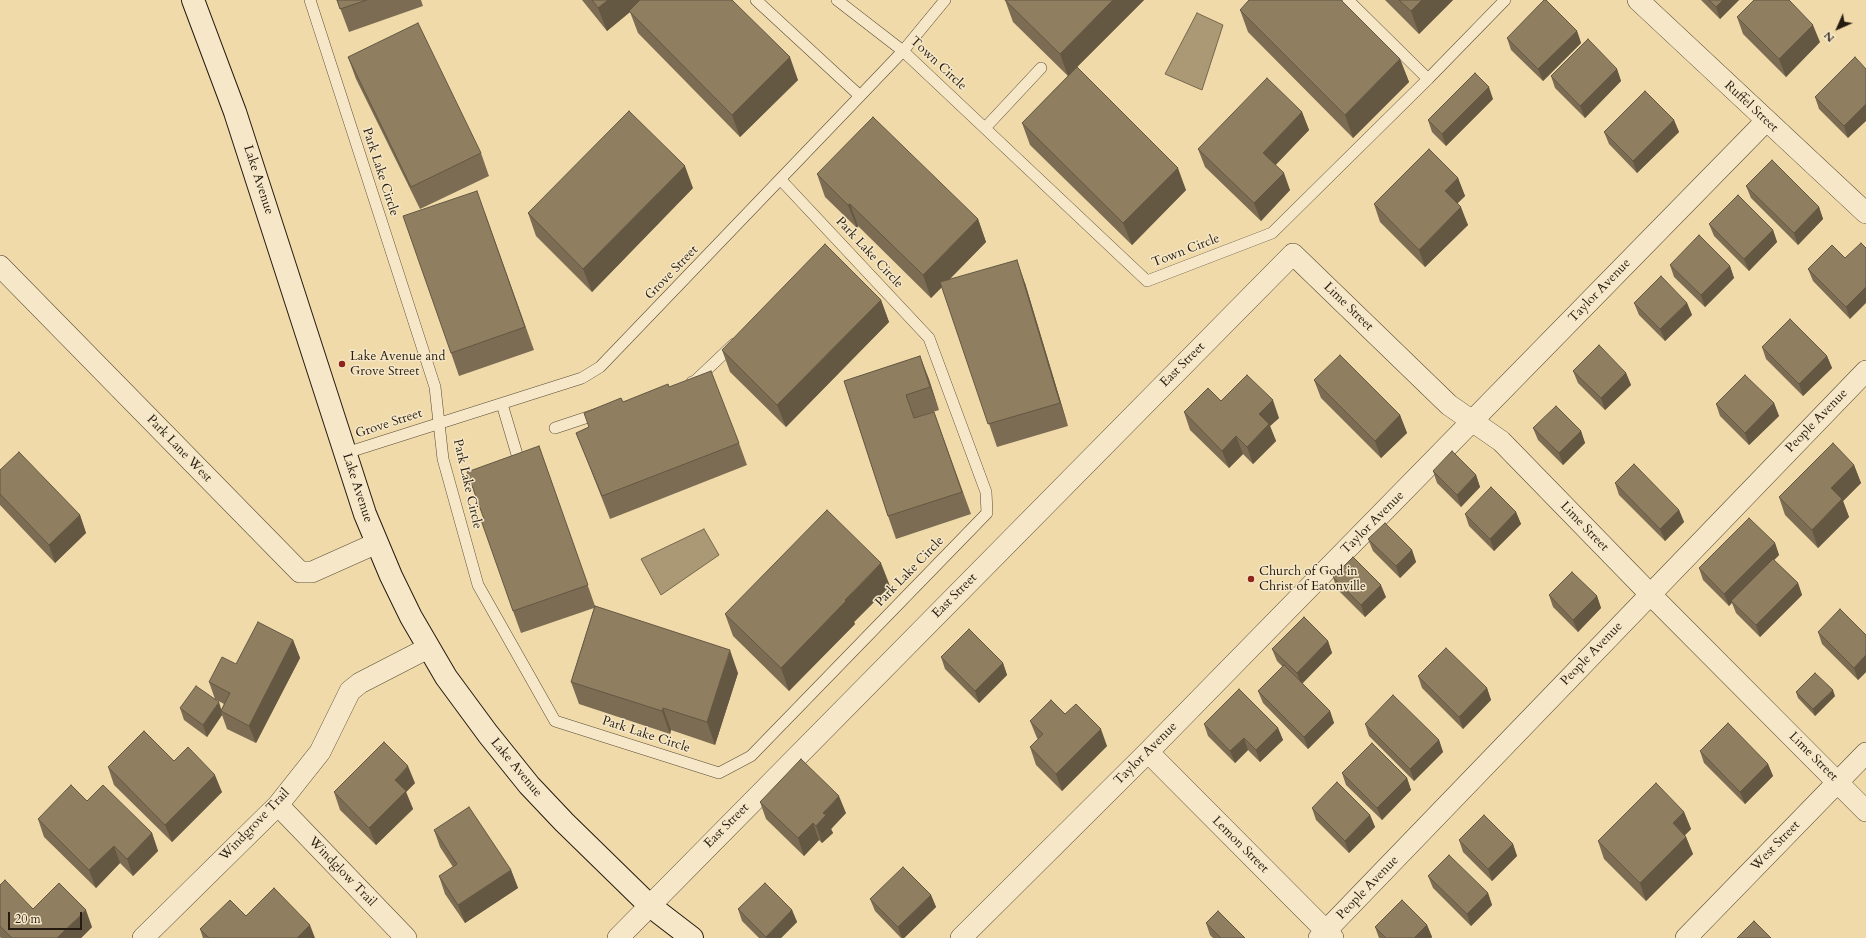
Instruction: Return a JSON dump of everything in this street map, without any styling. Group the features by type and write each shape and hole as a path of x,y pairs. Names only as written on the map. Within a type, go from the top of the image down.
{"main road":[{"name":"Lake Avenue","path":"193,0 236,112 365,514 408,610 428,648 463,701 529,785 564,822 649,905"},
{"path":"649,905 676,938"},
{"path":"649,905 692,938"}],"street":[{"name":"Ruffel Street","path":"1638,0 1866,213"},
{"name":"Taylor Avenue","path":"961,938 1148,752 1474,421 1766,121"},
{"name":"Lime Street","path":"1293,254 1449,405 1501,441 1650,594 1866,811"},
{"name":"East Street","path":"618,938 1293,254"},
{"name":"Park Lane West","path":"0,266 300,572 312,572 377,543"},
{"name":"People Avenue","path":"1326,936 1650,594 1866,371"},
{"name":"Windgrove Trail","path":"143,938 278,805 320,752 350,691 360,683 428,648"},
{"name":"Lemon Street","path":"1148,752 1326,936"},
{"name":"West Street","path":"1686,938 1866,753"},
{"name":"Windglow Trail","path":"278,805 406,938"}],"lane":[{"name":"Park Lake Circle","path":"310,0 435,387 443,459 478,585 555,721 719,773 752,756 986,513 986,492 929,338 836,244 782,180"},
{"path":"756,0 860,96"},
{"name":"Town Circle","path":"837,0 903,50 1147,281 1272,233 1428,79"},
{"name":"Grove Street","path":"346,453 582,378 600,367 782,180 903,50 944,0"},
{"path":"1348,0 1428,79 1505,0"},
{"path":"985,128 1041,68"},
{"path":"681,386 695,381 741,336"},
{"path":"502,404 521,469"},
{"path":"555,428 607,411"}],"shaded area":[{"path":"1197,13 1223,25 1202,90 1165,74"},
{"path":"704,529 719,555 661,595 641,559"}],"building":[{"path":"337,0 367,0 340,9"},
{"path":"592,0 608,0 598,8"},
{"path":"640,0 732,0 790,57 732,115 629,11"},
{"path":"1005,0 1113,0 1060,54"},
{"path":"1249,0 1341,0 1400,59 1345,115 1240,10"},
{"path":"1399,0 1422,0 1411,11"},
{"path":"1544,0 1546,0 1577,31 1538,69 1507,38"},
{"path":"1709,0 1723,0 1716,7"},
{"path":"1754,0 1789,0 1813,25 1779,59 1737,17"},
{"path":"418,23 481,153 411,187 348,57"},
{"path":"1588,39 1617,69 1580,106 1551,76"},
{"path":"1855,57 1866,69 1866,104 1844,126 1815,97"},
{"path":"1077,67 1178,168 1123,223 1022,123"},
{"path":"1475,73 1489,87 1442,134 1428,120"},
{"path":"1267,78 1302,112 1263,153 1284,173 1254,203 1198,149"},
{"path":"1645,91 1674,120 1633,161 1604,132"},
{"path":"629,111 685,166 583,269 528,213"},
{"path":"873,117 978,219 923,275 817,174"},
{"path":"1429,149 1458,178 1445,191 1461,207 1419,250 1374,204"},
{"path":"1772,160 1819,207 1794,233 1746,186"},
{"path":"477,191 525,327 451,353 403,216"},
{"path":"1738,195 1773,230 1744,259 1709,224"},
{"path":"1699,235 1730,266 1701,295 1670,265"},
{"path":"1861,243 1866,248 1866,287 1846,307 1808,269 1832,245 1845,258"},
{"path":"825,244 881,300 777,405 722,350"},
{"path":"1017,260 1060,403 988,424 940,282"},
{"path":"1661,276 1687,303 1660,329 1634,303"},
{"path":"1790,319 1827,356 1799,384 1762,347"},
{"path":"1599,345 1626,373 1601,398 1573,371"},
{"path":"1340,355 1400,415 1375,441 1314,380"},
{"path":"920,356 930,387 906,395 914,418 934,412 962,492 888,516 844,381"},
{"path":"711,371 739,443 602,496 576,433 589,427 584,413 621,398 623,402 668,384 669,387"},
{"path":"1247,375 1273,400 1259,414 1269,424 1247,447 1236,436 1222,451 1184,412 1208,388 1221,401"},
{"path":"1745,375 1774,403 1745,433 1716,404"},
{"path":"1556,406 1581,431 1559,453 1533,428"},
{"path":"1833,443 1854,465 1831,488 1842,499 1812,530 1779,497"},
{"path":"539,446 588,585 513,611 481,520 484,519 467,472"},
{"path":"1452,451 1476,475 1457,495 1433,471"},
{"path":"19,452 80,515 49,545 0,494 0,470"},
{"path":"1634,464 1679,510 1660,529 1615,483"},
{"path":"1491,487 1516,512 1490,539 1465,514"},
{"path":"827,510 881,563 781,668 725,614"},
{"path":"1749,518 1775,543 1724,594 1699,568"},
{"path":"1385,523 1412,550 1396,566 1368,539"},
{"path":"1353,557 1381,585 1361,605 1333,577"},
{"path":"1773,559 1798,583 1756,625 1731,601"},
{"path":"1572,572 1597,596 1573,620 1549,595"},
{"path":"595,606 730,650 707,722 663,708 662,711 571,682"},
{"path":"1840,609 1866,635 1866,655 1854,668 1818,632"},
{"path":"1304,617 1328,641 1297,673 1272,649"},
{"path":"258,622 293,640 249,726 221,711 230,693 209,682 222,657 236,664"},
{"path":"969,629 1003,663 975,691 941,657"},
{"path":"1446,648 1487,688 1459,717 1418,676"},
{"path":"1284,665 1330,711 1304,737 1258,691"},
{"path":"1815,673 1833,690 1813,709 1796,692"},
{"path":"196,686 219,702 203,725 180,708"},
{"path":"1239,689 1278,728 1256,750 1244,738 1230,751 1204,724"},
{"path":"1393,695 1439,740 1410,769 1365,724"},
{"path":"1051,700 1065,714 1076,704 1101,729 1056,774 1030,747 1043,734 1030,721"},
{"path":"1728,723 1768,764 1740,792 1700,751"},
{"path":"144,731 174,761 188,747 215,775 165,825 108,767"},
{"path":"384,742 408,766 395,780 406,791 369,828 334,792"},
{"path":"1372,743 1407,778 1377,808 1342,773"},
{"path":"801,759 839,796 823,813 826,815 816,826 813,823 798,838 760,802"},
{"path":"1337,782 1370,815 1345,841 1312,808"},
{"path":"1656,783 1684,812 1673,823 1686,837 1640,883 1598,841"},
{"path":"71,785 87,801 103,785 152,833 127,859 114,846 89,870 38,819"},
{"path":"469,807 511,870 458,905 439,876 457,864 434,830"},
{"path":"1484,815 1513,844 1488,869 1459,840"},
{"path":"1449,855 1488,893 1467,914 1428,876"},
{"path":"903,867 931,895 898,927 870,899"},
{"path":"5,880 33,909 59,883 86,910 57,938 12,938 0,926 0,885"},
{"path":"765,883 792,910 766,937 738,909"},
{"path":"274,888 310,925 297,938 209,938 200,929 230,900 246,916"},
{"path":"1402,900 1427,925 1414,938 1386,938 1375,927"},
{"path":"1218,911 1245,938 1221,938 1206,923"},
{"path":"1754,921 1771,938 1737,938"}],"place":[{"name":"Lake Avenue and Grove Street","path":"342,364"},
{"name":"Church of God in Christ of Eatonville","path":"1251,579"}]}
